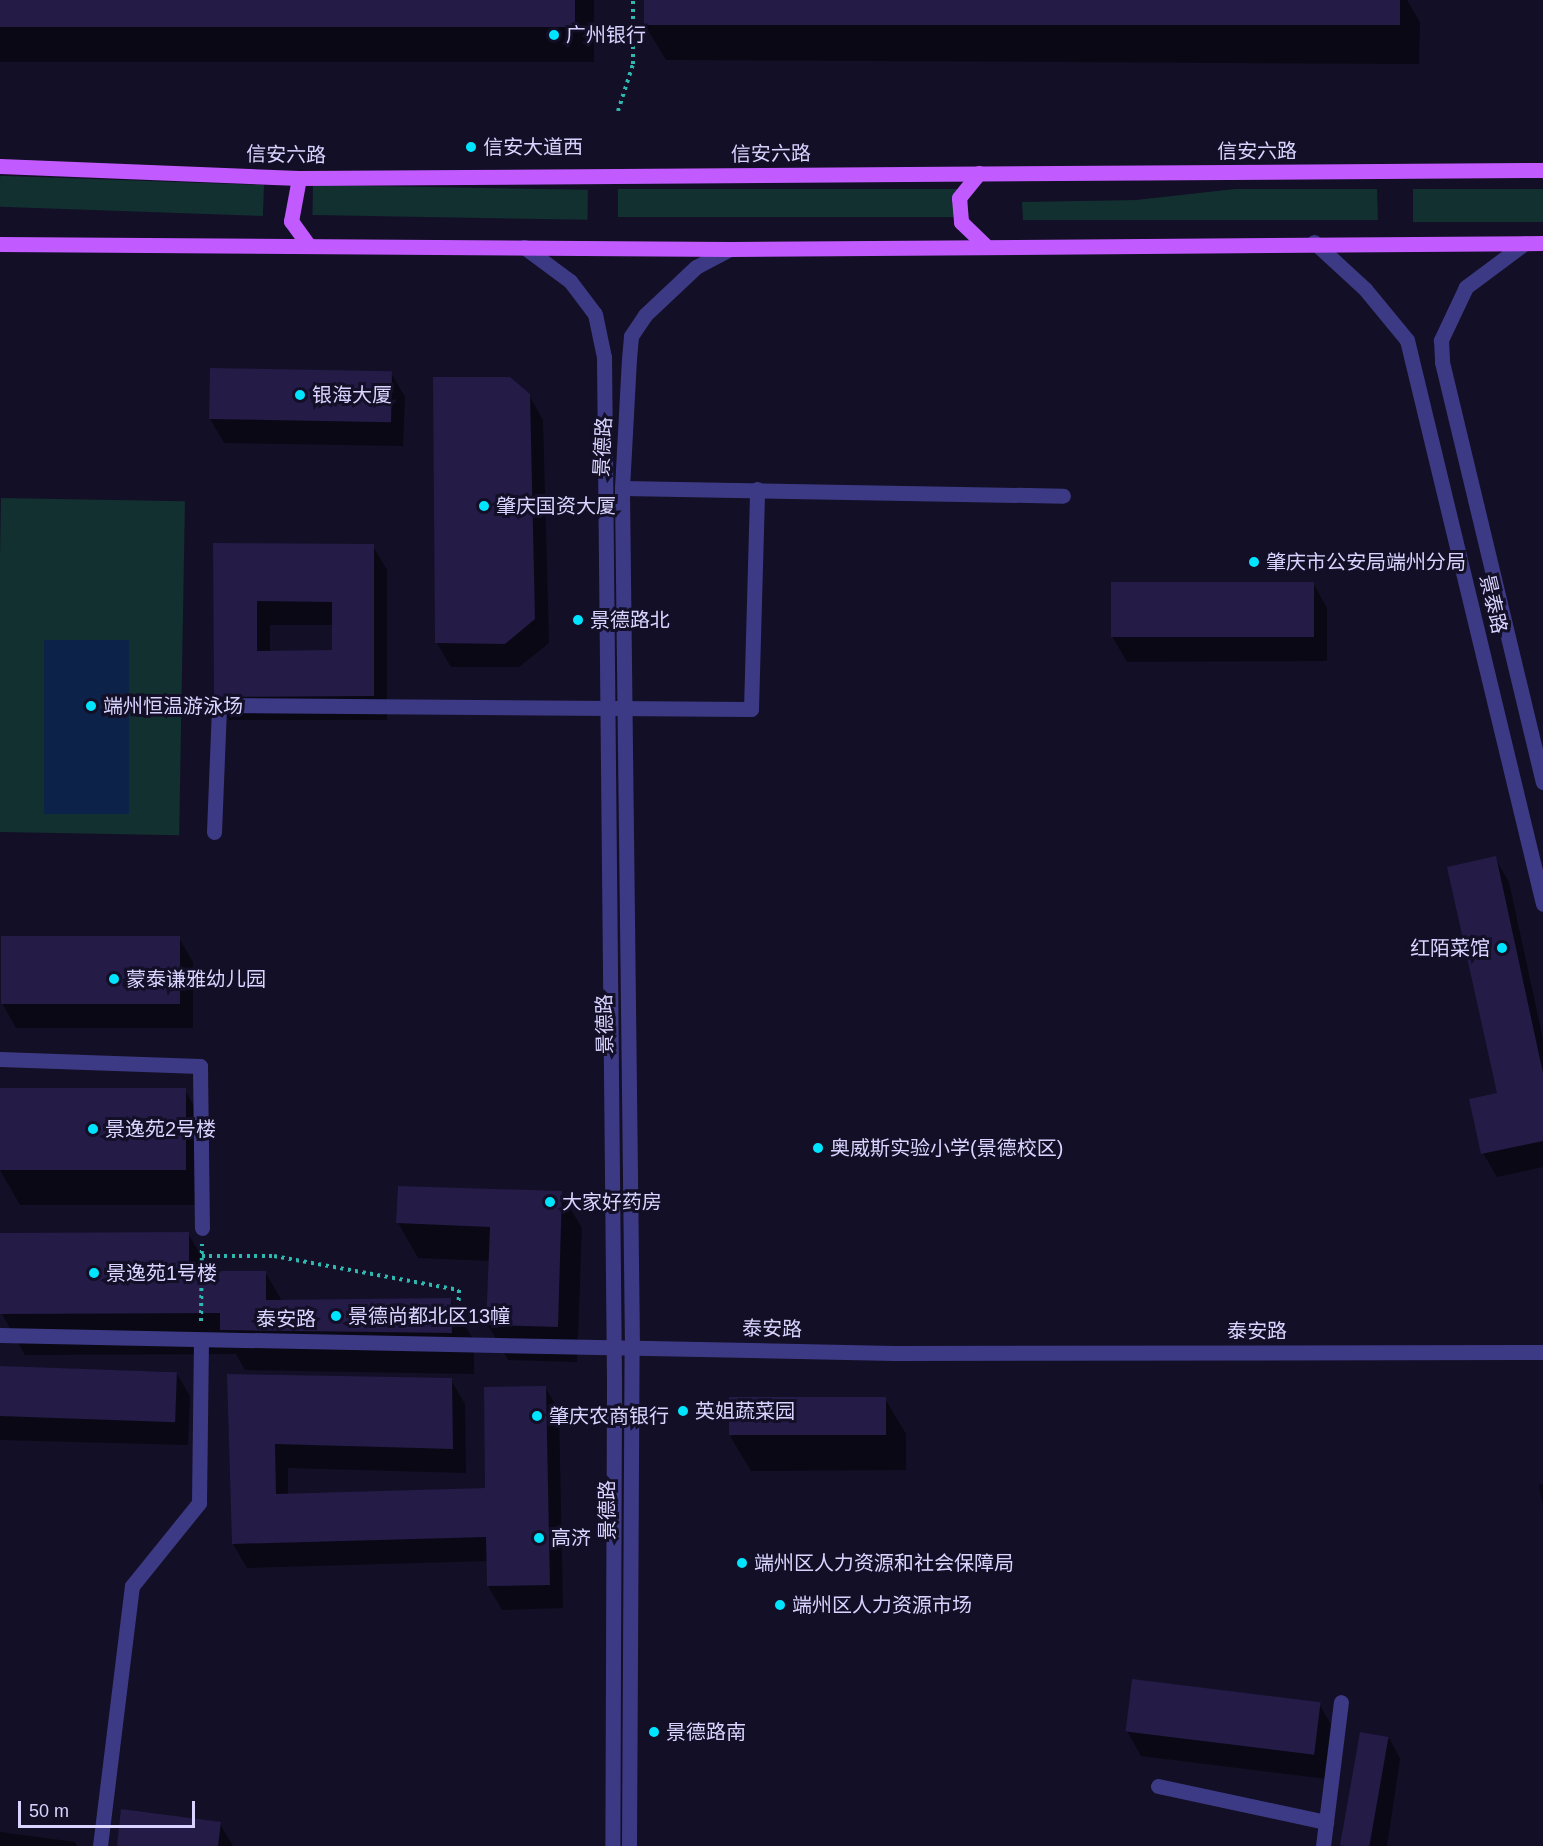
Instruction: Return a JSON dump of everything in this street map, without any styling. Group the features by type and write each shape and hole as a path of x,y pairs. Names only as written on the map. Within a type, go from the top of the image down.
{"main road":[{"name":"信安六路","path":"0,166 299,178 1543,170"},
{"path":"979,172 959,198 961,222 985,245"},
{"path":"299,178 291,221 309,246"},
{"path":"0,244 730,249 1314,242 1543,243"}],"street":[{"name":"景泰路","path":"1314,242 1377,303 1407,340 1543,904"},
{"path":"1525,243 1466,287 1450,313 1442,351 1543,782"},
{"name":"景德路","path":"524,247 570,281 595,314 604,357 614,1345 612,1846"},
{"name":"景德路","path":"629,1846 632,1347 622,488 631,336 681,280 730,249"},
{"path":"622,488 1063,496"},
{"path":"214,832 219,705 624,706 751,710 757,489"},
{"path":"0,1059 200,1066 202,1228"},
{"name":"泰安路","path":"0,1335 614,1345 894,1353 1543,1352"},
{"path":"100,1846 132,1586 199,1503 201,1340"},
{"path":"1323,1846 1341,1702"},
{"path":"1158,1786 1326,1822"}],"path":[{"path":"618,111 633,64 633,0"},
{"path":"201,1340 202,1228"},
{"path":"202,1256 274,1256 459,1290 458,1342"}],"green space":[{"path":"0,176 264,185 263,216 0,207"},
{"path":"313,185 588,190 587,220 312,215"},
{"path":"618,189 968,189 968,217 618,217"},
{"path":"1235,189 1377,189 1378,220 1023,220 1022,202 1136,200"},
{"path":"1413,189 1543,189 1543,222 1413,222"},
{"name":"端州恒温游泳场","path":"1,498 185,501 179,835 0,832"}],"water":[{"path":"44,640 129,640 129,814 44,814"}],"building":[{"path":"0,0 575,0 575,27 0,27"},
{"path":"644,0 1400,0 1400,25 644,25"},
{"name":"银海大厦","path":"210,368 392,371 391,422 209,419"},
{"name":"肇庆国资大厦","path":"433,377 510,377 530,394 535,619 505,644 435,643"},
{"path":"213,543 374,544 374,696 214,697","holes":["257,601 332,602 332,650 257,651"]},
{"path":"1111,582 1314,582 1314,637 1111,637"},
{"path":"1496,856 1543,1073 1543,1141 1481,1154 1469,1099 1497,1093 1447,867"},
{"path":"1,936 180,936 180,1004 1,1004"},
{"name":"景逸苑2号楼","path":"0,1088 186,1088 186,1170 0,1170"},
{"path":"398,1186 562,1191 558,1327 486,1325 490,1227 396,1223"},
{"name":"景逸苑1号楼","path":"189,1232 189,1271 266,1271 266,1300 451,1298 452,1333 220,1330 220,1313 0,1314 0,1233"},
{"path":"0,1366 177,1372 175,1422 0,1416"},
{"path":"227,1374 452,1378 453,1449 275,1444 276,1494 485,1488 484,1387 546,1386 550,1585 487,1586 486,1537 232,1544"},
{"path":"729,1397 886,1397 886,1435 729,1435"},
{"path":"1132,1679 1321,1702 1314,1755 1126,1732"},
{"path":"1360,1732 1389,1737 1369,1846 1340,1845"},
{"path":"121,1809 221,1822 218,1846 117,1846"}],"place":[{"name":"广州银行","path":"554,35"},
{"name":"信安大道西","path":"471,147"},
{"name":"银海大厦","path":"300,395"},
{"name":"肇庆国资大厦","path":"484,506"},
{"name":"肇庆市公安局端州分局","path":"1254,562"},
{"name":"景德路北","path":"578,620"},
{"name":"端州恒温游泳场","path":"91,706"},
{"name":"红陌菜馆","path":"1502,948"},
{"name":"蒙泰谦雅幼儿园","path":"114,979"},
{"name":"景逸苑2号楼","path":"93,1129"},
{"name":"奥威斯实验小学(景德校区)","path":"818,1148"},
{"name":"大家好药房","path":"550,1202"},
{"name":"景逸苑1号楼","path":"94,1273"},
{"name":"景德尚都北区13幢","path":"336,1316"},
{"name":"英姐蔬菜园","path":"683,1411"},
{"name":"肇庆农商银行","path":"537,1416"},
{"name":"高济","path":"539,1538"},
{"name":"端州区人力资源和社会保障局","path":"742,1563"},
{"name":"端州区人力资源市场","path":"780,1605"},
{"name":"景德路南","path":"654,1732"}]}
